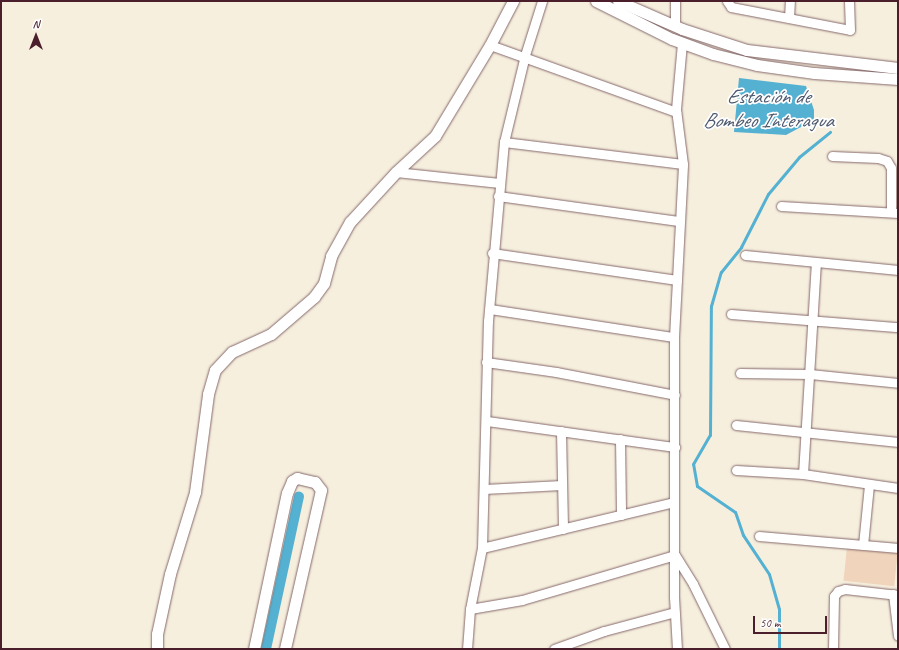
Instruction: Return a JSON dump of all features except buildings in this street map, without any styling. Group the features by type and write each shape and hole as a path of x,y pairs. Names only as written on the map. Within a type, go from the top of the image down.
{"street":[{"path":"157,649 157,634 170,574 195,492 208,394 215,370 232,352 271,334 314,297 324,282 331,256 350,222 396,172 435,136 490,45 513,1"},
{"path":"467,649 470,609 482,548 487,421 486,362 492,253 499,183 504,142 525,55 542,1"},
{"path":"596,1 682,43 713,54 757,65 814,73 898,79"},
{"path":"619,1 675,26 747,50 898,68"},
{"path":"675,1 675,26"},
{"path":"727,1 731,7 850,30 849,1"},
{"path":"789,18 790,1"},
{"path":"676,649 674,555 674,337 678,221 683,164 676,112 682,43"},
{"path":"490,45 525,55 586,82 676,112"},
{"path":"504,142 683,164"},
{"path":"781,206 895,212 891,168 887,161 878,158 832,156"},
{"path":"396,172 499,183"},
{"path":"498,196 678,221"},
{"path":"492,253 677,280"},
{"path":"745,255 898,270"},
{"path":"803,474 816,263"},
{"path":"490,309 674,337"},
{"path":"731,314 898,327"},
{"path":"486,362 556,372 674,395"},
{"path":"740,373 810,374 898,383"},
{"path":"487,421 561,430 675,448"},
{"path":"736,425 898,442"},
{"path":"561,430 564,529"},
{"path":"620,439 621,515"},
{"path":"736,470 803,474 869,485 898,488"},
{"path":"254,649 288,493 292,481 297,478 315,482 321,490 285,649"},
{"path":"484,489 562,485"},
{"path":"863,545 869,485"},
{"path":"482,548 674,502"},
{"path":"759,536 898,548"},
{"path":"470,609 522,600 674,555"},
{"path":"674,555 693,584 725,649"},
{"path":"833,649 834,596 838,591 845,589 895,594 898,636"},
{"path":"554,649 604,631 675,612"}],"shaded area":[{"path":"847,547 898,552 894,586 843,581"}],"water":[{"name":"Estación de Bombeo Interagua","path":"739,78 806,86 814,110 814,120 786,135 734,132"}],"waterway":[{"path":"779,649 779,609 769,574 743,535 735,512 697,486 693,464 710,435 711,306 721,272 741,247 768,194 799,157 830,132"},
{"path":"266,649 299,497"}]}
